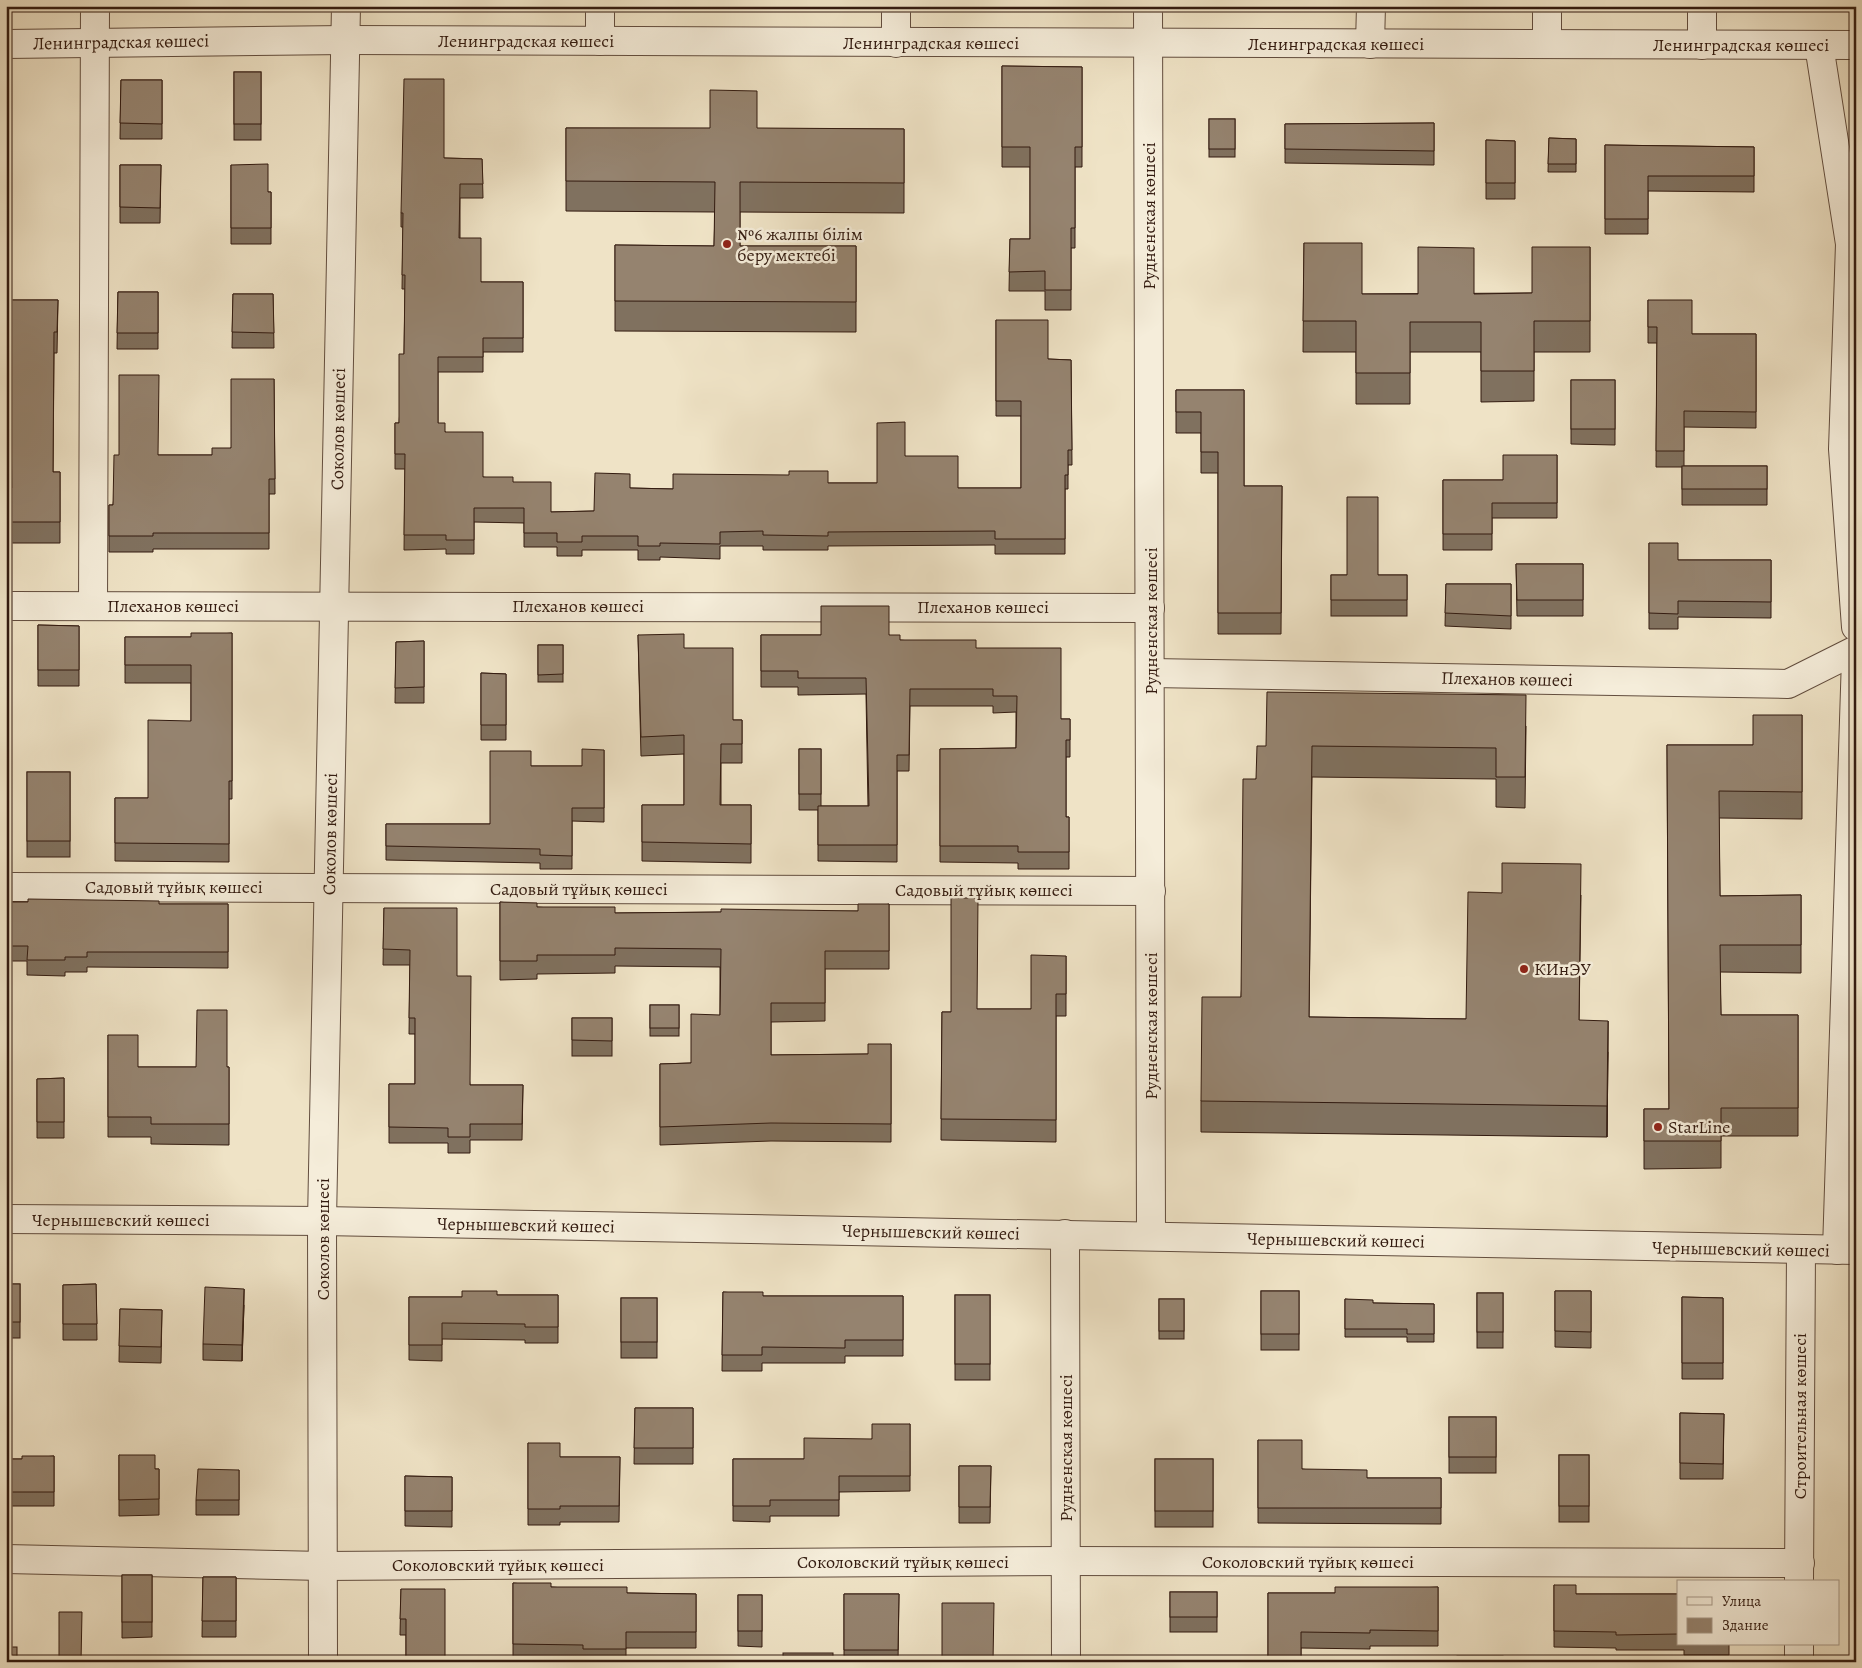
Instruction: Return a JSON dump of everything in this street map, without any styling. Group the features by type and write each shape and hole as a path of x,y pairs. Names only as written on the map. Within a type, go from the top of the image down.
{"street":[{"path":"94,606 95,6"},
{"name":"Соколов көшесі","path":"323,1662 322,1221 346,6"},
{"path":"600,6 600,41"},
{"path":"896,6 896,43"},
{"name":"Рудненская көшесі","path":"1148,6 1152,891 1151,1236"},
{"path":"1370,44 1371,6"},
{"path":"1546,44 1547,6"},
{"path":"1702,6 1702,45"},
{"name":"Ленинградская көшесі","path":"6,44 346,40 1856,45"},
{"path":"1819,45 1850,244 1843,449 1856,626"},
{"name":"Плеханов көшесі","path":"6,606 1150,608"},
{"name":"Плеханов көшесі","path":"1151,673 1788,684 1856,650"},
{"path":"1846,1250 1856,658"},
{"name":"Садовый тұйық көшесі","path":"6,887 1152,891"},
{"name":"Чернышевский көшесі","path":"6,1219 322,1221 1846,1250"},
{"name":"Рудненская көшесі","path":"1065,1234 1066,1662"},
{"name":"Строительная көшесі","path":"1800,1572 1801,1250"},
{"name":"Соколовский тұйық көшесі","path":"6,1559 323,1566 1066,1561 1800,1572"},
{"path":"1799,1646 1799,1662"}],"building":[{"path":"1002,66 1082,67 1082,147 1075,147 1075,228 1071,228 1071,290 1045,290 1045,271 1009,272 1010,239 1030,239 1030,147 1002,147"},
{"path":"234,72 261,72 261,124 234,124"},
{"path":"404,79 444,79 444,158 482,159 483,184 460,184 459,238 481,238 481,282 523,282 523,338 483,338 483,357 438,357 438,423 445,423 445,432 483,432 483,477 513,477 513,482 551,482 551,512 594,511 595,473 630,474 630,488 673,489 673,474 789,475 789,471 828,471 828,483 877,483 877,423 905,422 905,456 958,456 958,488 1021,488 1021,401 996,401 996,320 1048,320 1048,359 1071,360 1072,450 1068,450 1068,475 1065,475 1065,539 995,539 995,531 828,532 828,536 763,535 763,531 720,532 720,544 660,543 660,546 638,546 638,536 582,536 582,542 557,542 557,533 524,533 524,508 474,508 474,540 446,540 446,535 404,535 405,454 395,454 395,423 399,423 399,354 404,354 405,275 402,275 403,213 401,213"},
{"path":"121,80 162,80 162,124 120,123"},
{"path":"710,90 757,91 757,128 904,129 904,183 740,182 740,246 856,246 856,302 615,301 615,245 714,246 715,182 566,181 566,128 710,128"},
{"path":"1854,102 1856,102 1856,141 1854,141"},
{"path":"1209,119 1235,119 1235,149 1209,149"},
{"path":"1434,123 1434,151 1285,149 1285,124"},
{"path":"1549,138 1576,139 1576,164 1548,164"},
{"path":"1486,140 1515,141 1515,183 1486,183"},
{"path":"1605,145 1754,147 1754,176 1648,176 1648,219 1605,219"},
{"path":"268,164 268,192 271,192 271,228 231,228 231,165"},
{"path":"120,165 161,165 160,208 120,207"},
{"path":"1304,243 1362,243 1362,294 1418,294 1418,247 1474,248 1474,294 1532,293 1532,247 1590,247 1590,321 1534,321 1534,371 1481,371 1481,322 1410,322 1410,373 1356,373 1356,321 1303,321"},
{"path":"118,292 158,292 158,333 117,333"},
{"path":"233,294 273,294 274,333 232,332"},
{"path":"6,300 58,300 57,332 54,332 53,472 60,472 60,522 6,522 6,488 12,488 10,368 6,368"},
{"path":"1648,300 1692,300 1692,334 1756,334 1756,412 1684,411 1684,451 1656,451 1657,327 1648,327"},
{"path":"119,375 159,375 158,455 212,455 212,448 231,448 231,379 274,379 275,479 269,479 269,533 153,533 153,536 109,536 109,505 113,505 114,455 119,455"},
{"path":"1571,380 1615,380 1615,429 1571,429"},
{"path":"1176,390 1244,390 1244,486 1282,486 1281,613 1218,613 1218,452 1201,452 1201,412 1176,412"},
{"path":"1503,455 1557,455 1557,503 1492,503 1492,534 1443,534 1443,480 1503,480"},
{"path":"1682,466 1767,466 1767,489 1682,489"},
{"path":"1347,497 1378,497 1378,575 1407,575 1407,600 1331,600 1331,575 1347,575"},
{"path":"1649,543 1678,543 1678,560 1771,560 1771,602 1678,601 1678,614 1649,613"},
{"path":"1516,564 1583,564 1583,600 1517,600"},
{"path":"1446,584 1511,584 1511,616 1445,613"},
{"path":"821,606 889,606 889,635 900,635 900,640 976,640 976,648 1061,648 1061,719 1070,719 1070,740 1066,740 1066,817 1069,817 1069,852 1018,852 1018,846 940,846 940,749 1016,748 1017,696 993,696 993,689 910,689 909,755 897,755 897,845 818,845 818,806 869,806 866,678 798,678 798,671 761,671 761,635 821,635"},
{"path":"38,625 79,626 79,670 38,670"},
{"path":"191,633 232,633 232,781 229,781 229,844 115,843 115,798 148,798 148,720 191,721 191,665 125,665 125,637 191,637"},
{"path":"684,634 684,648 733,648 733,720 742,720 742,744 721,744 720,805 751,805 751,844 642,842 642,805 684,805 684,735 641,737 638,635"},
{"path":"424,641 424,687 395,688 396,642"},
{"path":"538,645 563,645 563,674 538,675"},
{"path":"481,673 506,674 506,725 481,725"},
{"name":"КИнЭУ","path":"1267,692 1526,695 1525,777 1496,777 1496,748 1312,746 1309,1017 1466,1019 1468,892 1502,893 1502,863 1581,864 1579,1020 1608,1021 1607,1106 1201,1101 1202,997 1241,997 1243,779 1256,779 1257,746 1266,746"},
{"path":"1753,715 1802,715 1802,792 1719,791 1720,896 1801,895 1801,945 1720,945 1721,1015 1798,1015 1798,1108 1721,1108 1721,1141 1644,1141 1644,1109 1669,1109 1667,745 1753,745"},
{"path":"582,749 604,750 604,808 572,808 572,856 540,855 540,849 386,846 386,824 490,824 490,751 531,751 531,766 582,766"},
{"path":"799,749 821,749 821,794 799,794"},
{"path":"27,772 70,772 70,841 27,841"},
{"path":"951,898 978,898 977,1009 1031,1009 1031,955 1066,956 1066,994 1056,994 1056,1120 941,1119 942,1012 951,1012"},
{"path":"28,899 159,901 159,904 228,904 228,952 87,952 87,957 65,957 65,960 27,960 28,946 6,946 6,902 28,902"},
{"path":"500,902 537,903 537,907 615,907 615,913 721,912 721,909 858,911 858,904 889,904 889,951 825,951 825,1003 771,1003 771,1055 868,1054 868,1044 891,1044 891,1124 771,1123 660,1127 660,1064 691,1063 691,1014 720,1015 721,949 615,948 615,955 537,955 537,961 500,961"},
{"path":"384,908 457,908 457,976 471,976 470,1085 523,1085 522,1124 470,1124 470,1137 448,1137 448,1128 389,1127 389,1084 415,1084 415,1018 409,1018 410,950 383,949"},
{"path":"650,1005 679,1005 679,1028 650,1028"},
{"path":"197,1010 227,1010 229,1124 151,1124 151,1117 108,1117 108,1035 138,1035 138,1067 196,1067"},
{"path":"572,1018 612,1018 612,1041 572,1040"},
{"path":"64,1078 64,1122 37,1122 37,1079"},
{"path":"6,1284 20,1284 20,1322 6,1322"},
{"path":"96,1284 97,1324 63,1324 63,1285"},
{"path":"205,1287 244,1289 242,1345 203,1344"},
{"path":"462,1291 497,1291 497,1295 558,1295 558,1327 525,1327 525,1324 442,1323 442,1345 409,1345 409,1297 462,1297"},
{"path":"1261,1291 1299,1291 1299,1334 1261,1334"},
{"path":"1555,1291 1591,1291 1591,1332 1555,1331"},
{"path":"723,1292 763,1292 763,1296 903,1296 903,1340 845,1340 845,1348 762,1347 762,1355 722,1355"},
{"path":"1477,1293 1503,1293 1503,1332 1477,1332"},
{"path":"955,1295 990,1295 990,1364 955,1364"},
{"path":"1682,1297 1723,1298 1723,1363 1682,1363"},
{"path":"621,1298 657,1298 657,1342 621,1342"},
{"path":"1159,1299 1184,1299 1184,1331 1159,1331"},
{"path":"1345,1299 1373,1300 1373,1303 1434,1304 1434,1334 1407,1334 1407,1329 1345,1329"},
{"path":"120,1309 162,1310 161,1347 119,1346"},
{"path":"635,1408 693,1408 693,1448 634,1448"},
{"path":"1680,1413 1724,1414 1723,1464 1680,1463"},
{"path":"1449,1417 1496,1417 1496,1457 1449,1457"},
{"path":"872,1424 910,1424 910,1476 839,1476 839,1500 770,1500 770,1506 733,1506 733,1459 804,1459 804,1438 872,1439"},
{"path":"1258,1440 1302,1440 1302,1469 1367,1470 1367,1478 1441,1478 1441,1508 1258,1508"},
{"path":"528,1443 560,1443 560,1457 620,1457 619,1506 560,1506 560,1509 528,1509"},
{"path":"119,1455 155,1455 155,1469 159,1469 159,1499 119,1500"},
{"path":"1559,1455 1589,1455 1589,1506 1559,1506"},
{"path":"22,1456 54,1456 54,1492 6,1492 6,1459 22,1459"},
{"path":"1155,1459 1213,1459 1213,1511 1155,1511"},
{"path":"959,1466 991,1466 990,1507 959,1507"},
{"path":"198,1469 239,1470 239,1500 196,1500"},
{"path":"405,1476 452,1477 452,1511 405,1511"},
{"path":"122,1575 152,1575 152,1622 122,1622"},
{"path":"203,1577 236,1577 236,1621 202,1621"},
{"path":"513,1583 551,1583 551,1587 627,1587 627,1593 696,1594 696,1632 626,1632 626,1649 583,1649 583,1645 513,1644"},
{"path":"1554,1585 1576,1585 1576,1594 1677,1594 1677,1634 1616,1635 1616,1632 1554,1631"},
{"path":"1335,1587 1438,1587 1438,1631 1370,1630 1370,1633 1301,1632 1301,1658 1268,1658 1268,1593 1335,1593"},
{"path":"401,1589 445,1589 445,1657 462,1657 462,1662 406,1662 406,1619 400,1619"},
{"path":"1170,1592 1217,1592 1217,1617 1170,1617"},
{"path":"844,1594 899,1594 898,1650 844,1650"},
{"path":"738,1595 762,1595 762,1631 738,1631"},
{"path":"942,1603 994,1603 993,1662 942,1662"},
{"path":"59,1612 82,1612 81,1662 59,1662"},
{"path":"6,1647 17,1647 17,1662 6,1662"},
{"path":"783,1653 833,1653 833,1662 783,1662"},
{"path":"1457,1656 1503,1656 1503,1662 1457,1662"}],"place":[{"name":"№6 жалпы білім беру мектебі","path":"727,244"},
{"name":"КИнЭУ","path":"1524,969"},
{"name":"StarLine","path":"1658,1127"}]}
